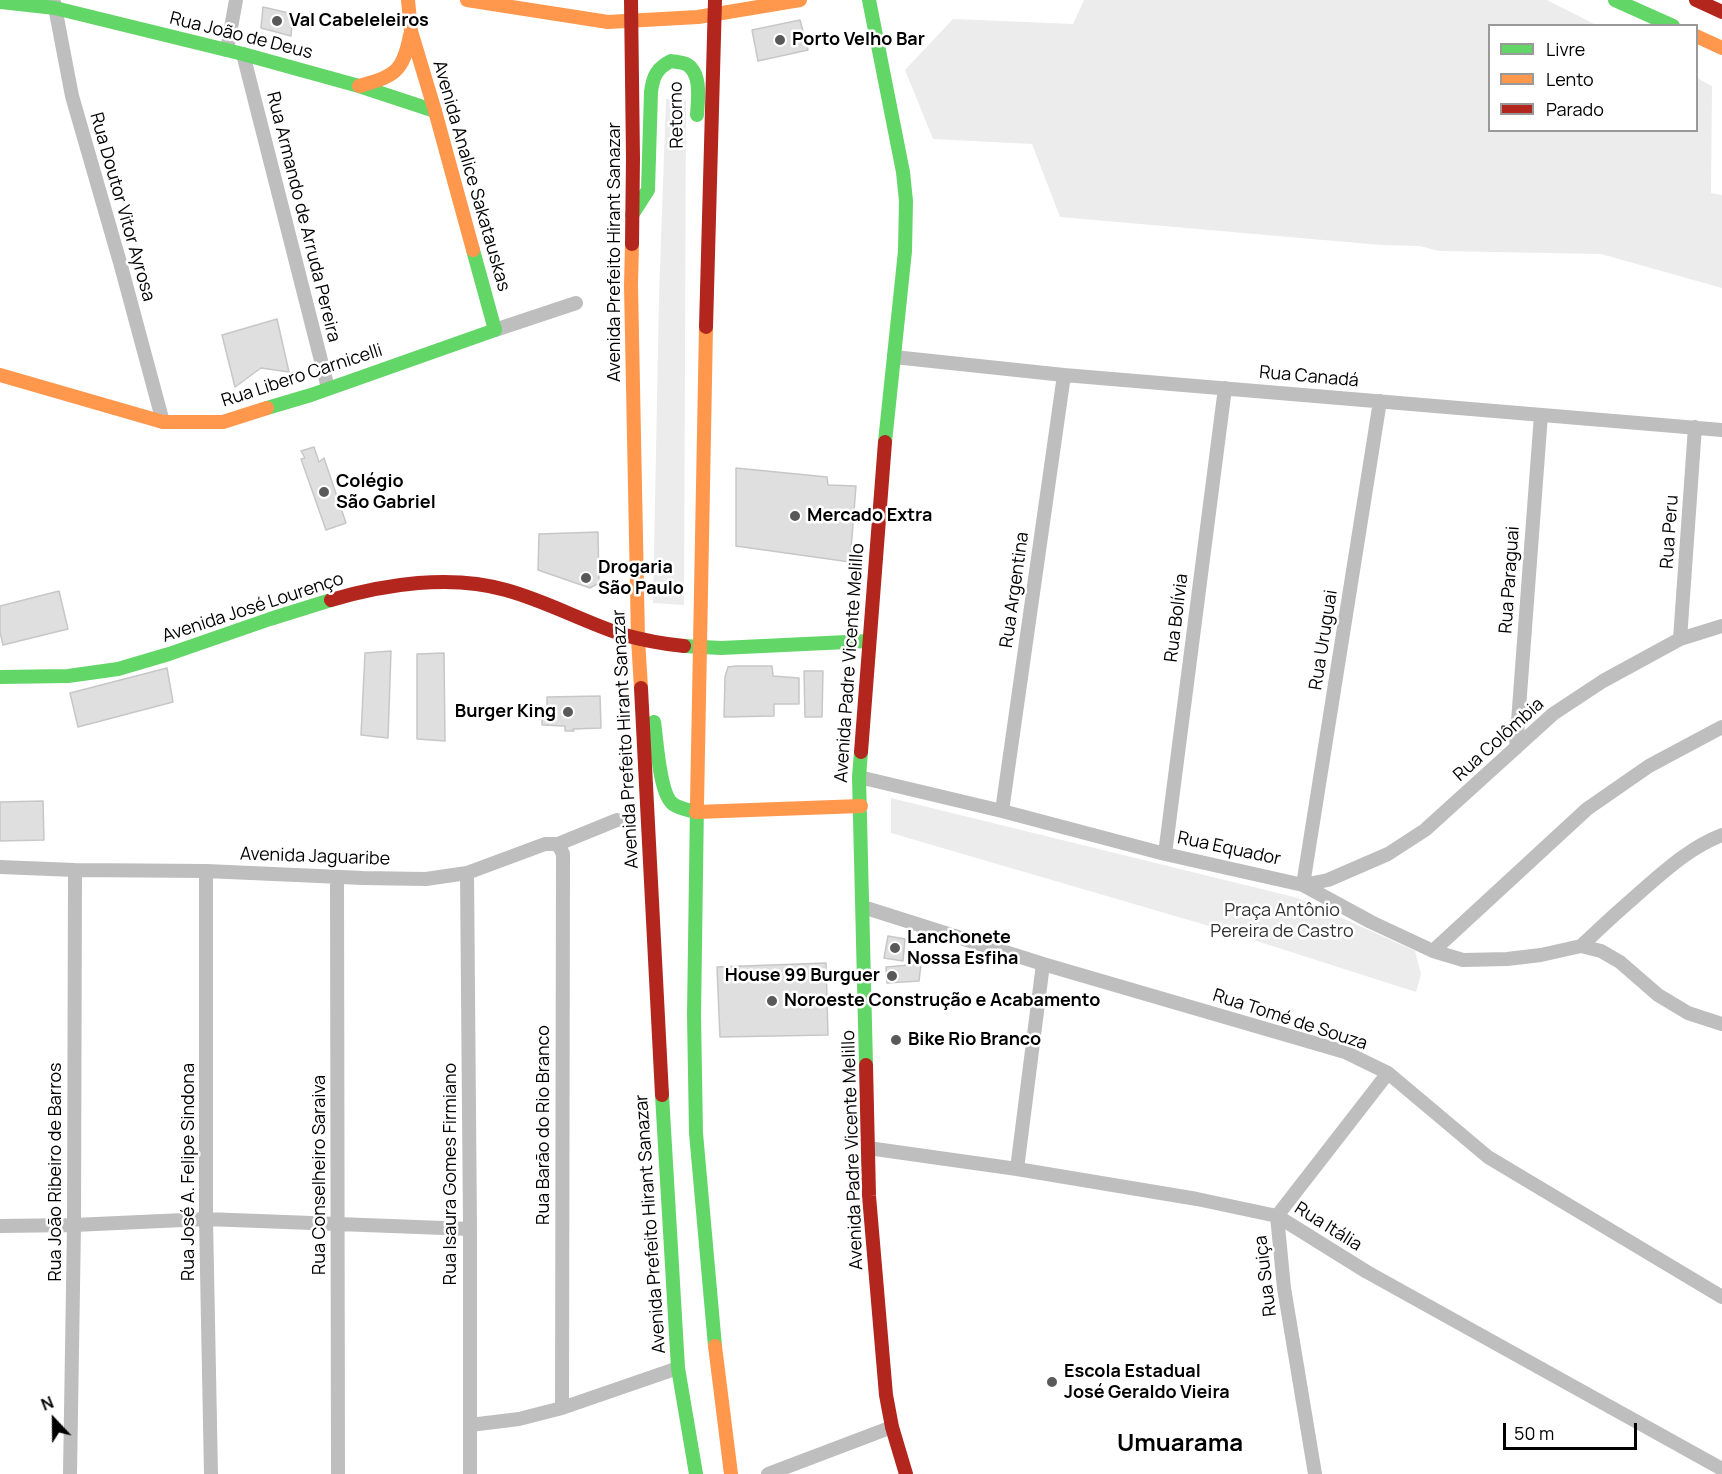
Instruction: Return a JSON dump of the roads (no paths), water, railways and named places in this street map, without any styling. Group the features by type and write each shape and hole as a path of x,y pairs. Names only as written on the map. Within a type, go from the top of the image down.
{"main road":[{"name":"Avenida Analice Sakatauskas","path":"408,0 411,31 495,330"},
{"path":"467,0 608,22 698,17 715,7 800,0"},
{"name":"Avenida Prefeito Hirant Sanazar","path":"631,0 631,285 638,639 668,1220 678,1368 696,1474"},
{"name":"Avenida Padre Vicente Melillo","path":"868,0 903,172 906,201 905,251 888,402 859,777 869,1196 885,1385 892,1427 906,1474"},
{"path":"1615,0 1669,24"},
{"path":"1696,0 1722,12"},
{"name":"Rua João de Deus","path":"0,2 54,4 359,86 435,111"},
{"path":"715,7 703,430 694,1016 696,1133 715,1350 731,1474"},
{"name":"Avenida Analice Sakatauskas","path":"359,86 390,76 400,68 408,51 411,31"},
{"path":"1698,37 1722,48"},
{"name":"Retorno","path":"632,216 648,190 653,76 658,69 671,61 688,65 694,72 698,90 697,134"},
{"path":"695,211 707,243"},
{"name":"Rua Libero Carnicelli","path":"0,375 163,422 223,422 495,330"},
{"name":"Avenida José Lourenço","path":"0,677 86,674 133,665 309,606 364,591 411,585 473,584 507,590 638,639 700,648 868,640"},
{"path":"641,697 653,719 662,777 668,798 673,804 696,812 861,806"}],"street":[{"path":"227,50 236,0"},
{"name":"Rua Doutor Vitor Ayrosa","path":"54,4 72,96 163,422"},
{"name":"Rua Armando de Arruda Pereira","path":"243,54 328,388"},
{"name":"Rua Libero Carnicelli","path":"495,330 576,303"},
{"name":"Rua Canadá","path":"894,357 1064,375 1722,430"},
{"name":"Rua Argentina","path":"1002,811 1064,375"},
{"name":"Rua Bolívia","path":"1165,854 1224,388"},
{"name":"Rua Uruguai","path":"1303,885 1380,401"},
{"name":"Rua Paraguai","path":"1516,748 1541,415"},
{"name":"Rua Peru","path":"1680,639 1695,427"},
{"name":"Rua Colômbia","path":"1303,885 1328,880 1388,854 1425,830 1553,714 1603,681 1680,639 1722,626"},
{"path":"1433,951 1587,809 1649,766 1722,727"},
{"name":"Rua Equador","path":"859,777 1002,811 1165,854 1303,885 1371,922 1433,951 1462,960 1507,960 1581,946"},
{"name":"Avenida Jaguaribe","path":"0,867 206,871 426,879 467,873 545,844 558,844 618,820"},
{"path":"1581,946 1678,860 1722,835"},
{"name":"Rua Barão do Rio Branco","path":"558,844 563,854 562,1408"},
{"name":"Rua João Ribeiro de Barros","path":"70,1474 74,1225 75,870"},
{"name":"Rua José A. Felipe Sindona","path":"206,871 206,1219 211,1474"},
{"name":"Rua Isaura Gomes Firmiano","path":"467,873 470,1474"},
{"name":"Rua Conselheiro Saraiva","path":"337,876 338,1474"},
{"name":"Rua Tomé de Souza","path":"863,907 1043,964 1345,1052 1388,1073 1488,1157 1722,1297"},
{"path":"1581,946 1601,951 1620,962 1659,995 1688,1014 1722,1024"},
{"path":"1017,1169 1043,964"},
{"name":"Rua Suiça","path":"1315,1474 1284,1288 1277,1216 1388,1073"},
{"name":"Rua Itália","path":"868,1148 1017,1169 1197,1199 1277,1216 1367,1272 1722,1469"},
{"path":"0,1226 206,1219 470,1229"},
{"path":"470,1425 519,1419 562,1408 678,1368"},
{"path":"768,1474 892,1427"}],"place":[{"name":"Val Cabeleleiros","path":"277,21"},
{"name":"Porto Velho Bar","path":"780,40"},
{"name":"Colégio São Gabriel","path":"324,492"},
{"name":"Mercado Extra","path":"795,516"},
{"name":"Drogaria São Paulo","path":"586,578"},
{"name":"Burger King","path":"568,712"},
{"name":"Lanchonete Nossa Esfiha","path":"895,948"},
{"name":"House 99 Burguer","path":"892,976"},
{"name":"Noroeste Construção e Acabamento","path":"772,1001"},
{"name":"Bike Rio Branco","path":"896,1040"},
{"name":"Escola Estadual José Geraldo Vieira","path":"1052,1382"}],"district":[{"name":"Umuarama","path":"1180,1444"}],"park label":[{"name":"Praça Antônio Pereira de Castro","path":"1282,921"}]}
